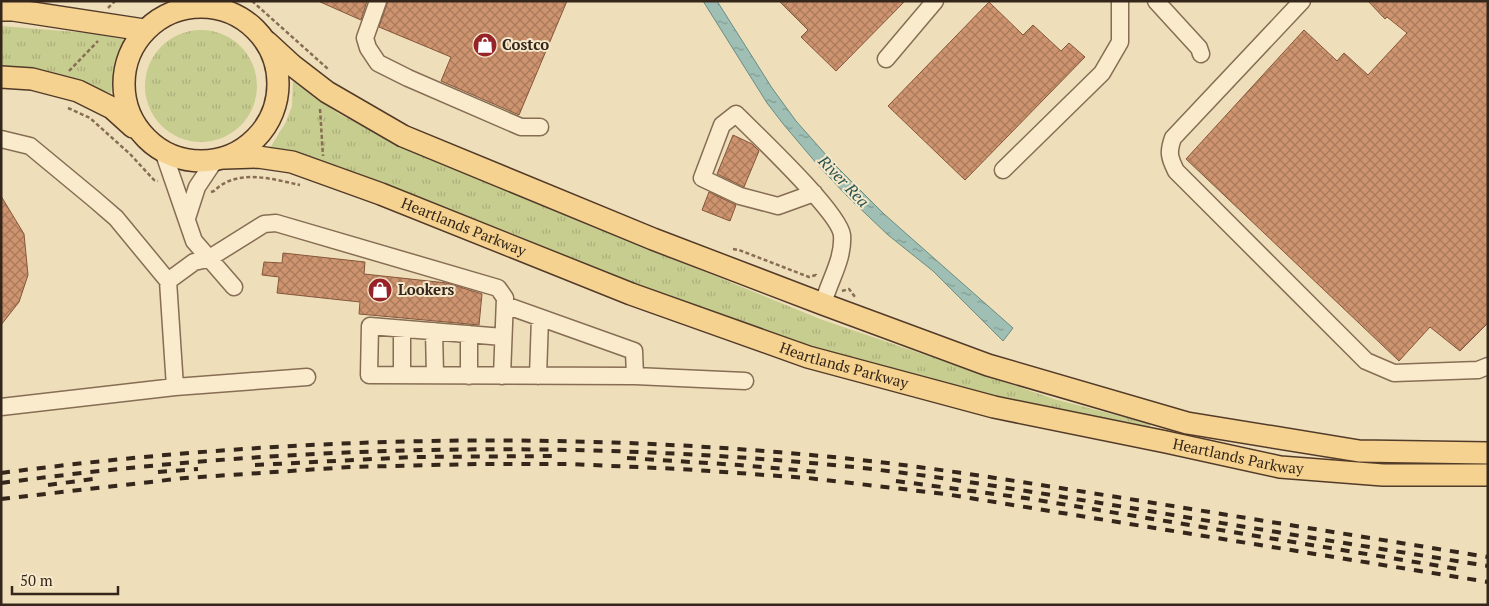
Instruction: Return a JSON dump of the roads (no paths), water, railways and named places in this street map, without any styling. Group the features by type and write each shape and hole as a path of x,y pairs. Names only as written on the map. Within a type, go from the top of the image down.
{"main road":[{"path":"7,10 46,1"},
{"path":"156,146 131,118 124,95 125,68 163,1"},
{"path":"1,77 32,80 63,96 78,91 112,108 156,146 169,154 192,161 220,159 246,148 263,132 274,111 279,80 274,58 266,42 228,1"},
{"path":"7,10 106,24 149,26 172,12 196,6 221,9 250,24"},
{"name":"Heartlands Parkway","path":"266,42 292,65 330,82 403,136 653,239 824,299 988,364 1188,423 1359,451 1488,453"},
{"name":"Heartlands Parkway","path":"220,159 258,157 292,162 631,294 789,350 994,407 1280,467 1383,475 1488,475"}],"lane":[{"path":"378,1 365,38 368,48 378,63 521,127 540,127"},
{"path":"886,59 935,1"},
{"path":"1003,170 1102,73 1120,42 1120,1"},
{"path":"1156,1 1199,48 1200,54"},
{"path":"1298,3 1173,138 1169,149 1176,171 1366,361 1394,373 1478,370 1488,366"},
{"path":"814,193 778,206 740,196 702,178 722,125 736,114 814,193 827,208 842,233 840,256 824,299"},
{"path":"1,139 30,146 94,199 116,218 168,281 175,388"},
{"path":"156,146 173,182 194,241 234,287"},
{"path":"187,218 197,187 220,159"},
{"path":"168,281 194,262 208,259 264,224 276,223 498,288 505,298 502,376"},
{"path":"505,305 634,351 635,376"},
{"path":"538,376 540,318"},
{"path":"503,337 370,326 369,375 635,376 745,381"},
{"path":"402,329 402,375"},
{"path":"434,332 435,375"},
{"path":"469,334 469,376"},
{"path":"1,407 175,388 308,377"}],"water":[{"name":"River Rea","path":"703,1 717,1 772,88 796,121 835,165 884,214 1013,328 1003,341 933,271 888,235 847,196 817,164 767,103"}],"railway":[{"path":"1,473 102,461 305,445 507,440 609,442 710,447 811,455 964,473 1488,557"},
{"path":"1,483 203,461 304,455 507,449 710,455 811,463 932,477 1488,566"},
{"path":"255,465 413,457 555,456"},
{"path":"627,458 819,472"},
{"path":"1,499 185,478 350,467 569,464 681,469 808,478 945,494 1488,582"},
{"path":"158,472 198,469"},
{"path":"48,485 93,479"},
{"path":"896,481 1025,498 1464,570"}],"place":[{"name":"Costco","path":"485,45"},
{"name":"Lookers","path":"380,290"}]}
